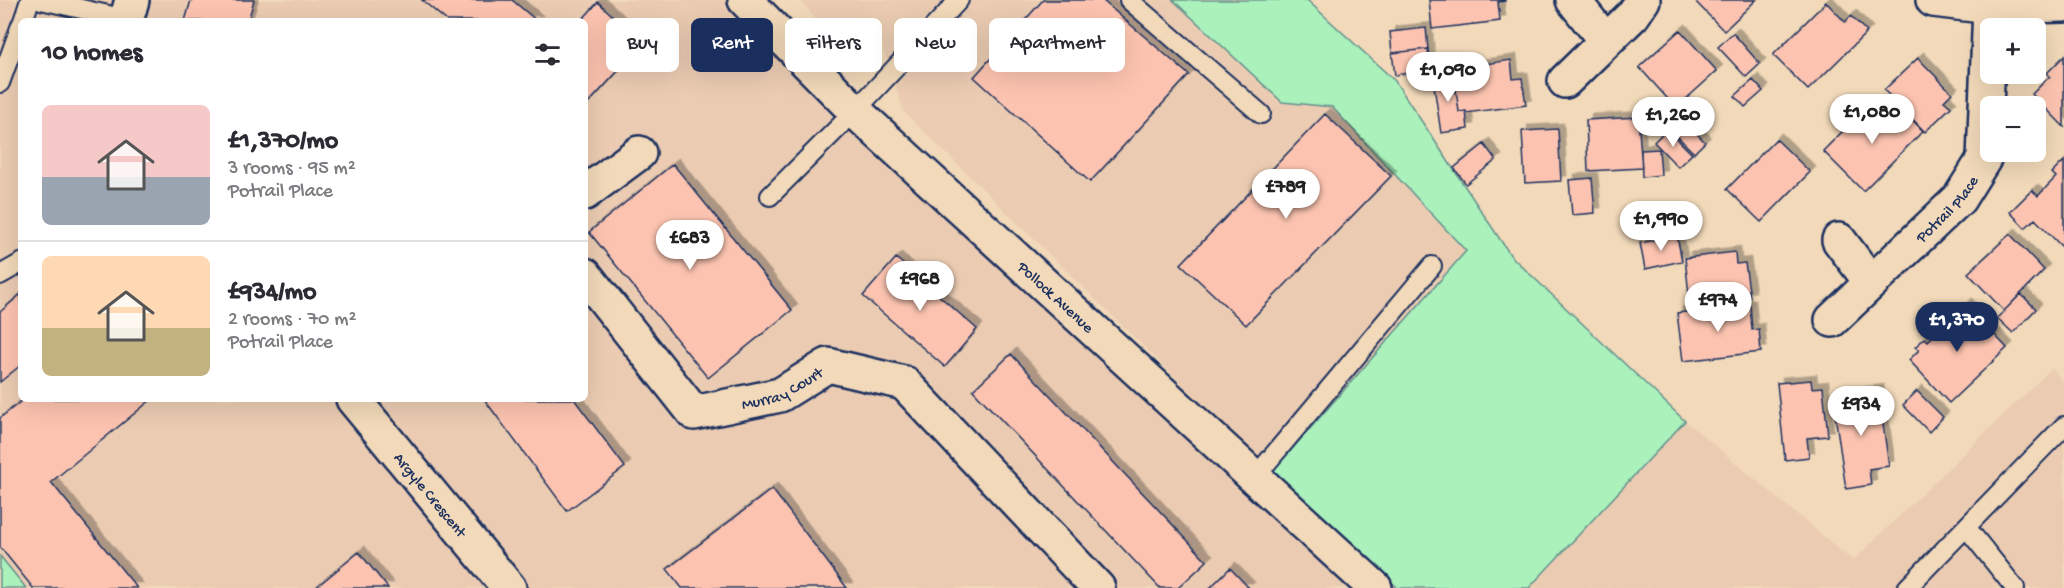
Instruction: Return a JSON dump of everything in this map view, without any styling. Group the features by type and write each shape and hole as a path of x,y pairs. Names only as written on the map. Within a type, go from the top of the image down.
{"street":[{"name":"Pollock Avenue","path":"745,0 855,111 1375,588"},
{"path":"1573,0 1605,40"},
{"path":"1565,81 1633,15 1643,0"},
{"path":"1933,0 1990,7 2064,5"},
{"name":"Potrail Place","path":"1832,320 1870,281 1959,199 1984,159 1990,7"},
{"path":"588,191 639,153"},
{"path":"1839,240 1870,281"},
{"name":"Murray Court","path":"588,279 694,412 780,395 828,365 904,383 1098,588"},
{"name":"Argyle Crescent","path":"355,402 509,588"}],"lane":[{"path":"23,18 30,0"},
{"path":"41,0 128,13"},
{"path":"770,196 855,111 960,0"},
{"path":"1129,0 1260,114"},
{"path":"0,83 18,33"},
{"path":"0,274 18,265"},
{"path":"1254,477 1432,266"},
{"path":"1906,588 2064,426"},
{"path":"1966,527 2014,588"}],"shaded area":[{"path":"0,0 746,0 765,18 691,18 691,72 773,72 773,25 785,37 785,72 823,72 1373,588 0,588"},
{"path":"800,0 1173,0 1282,102 1332,107 1466,251 1272,472 904,112 882,45 882,18 814,18"},
{"path":"2052,368 2064,383 2064,588 1529,588 1685,421 1853,561"}],"green space":[{"path":"1173,0 1307,0 1395,81 1511,256 1685,421 1529,588 1398,588 1272,472 1466,251 1332,107 1282,102"},
{"path":"0,556 26,588 0,588"}],"building":[{"path":"191,0 254,0 249,18 186,18"},
{"path":"422,0 512,0 533,18 443,18"},
{"path":"1043,0 1102,0 1123,18 1027,18"},
{"path":"1429,0 1505,1 1498,2 1500,21 1432,29"},
{"path":"1694,0 1756,0 1724,31"},
{"path":"598,2 615,18 606,18 606,72 617,72 588,104 588,18 584,18"},
{"path":"1826,2 1845,22 1851,16 1867,32 1808,90 1773,55"},
{"path":"1125,20 1189,75 1090,182 974,77 989,60 989,72 1125,72"},
{"path":"1426,28 1428,49 1392,53 1390,32"},
{"path":"1680,30 1717,71 1676,108 1639,67"},
{"path":"1733,33 1760,64 1746,77 1718,47"},
{"path":"1428,49 1430,70 1395,75 1392,53"},
{"path":"2064,56 2064,127 2046,108 2046,96 2032,94 2042,84 2046,84 2050,76 2047,73"},
{"path":"1918,58 1952,93 1944,101 1951,107 1925,132 1884,90"},
{"path":"1511,60 1513,79 1522,78 1526,105 1459,112 1453,69"},
{"path":"1453,69 1459,112 1466,111 1468,129 1441,133 1432,72"},
{"path":"1753,80 1763,91 1745,107 1735,96"},
{"path":"1868,106 1883,122 1899,106 1923,131 1863,191 1823,151"},
{"path":"1325,114 1391,176 1246,325 1181,264"},
{"path":"1638,117 1642,168 1588,171 1586,120"},
{"path":"1684,121 1705,142 1694,153 1673,132"},
{"path":"1558,129 1561,181 1525,183 1522,131"},
{"path":"1667,129 1692,154 1678,167 1654,142"},
{"path":"1776,139 1810,172 1761,222 1727,189"},
{"path":"1484,144 1496,160 1466,184 1454,168"},
{"path":"1659,149 1661,175 1642,177 1641,150"},
{"path":"2064,161 2064,243 2061,246 2035,219 2025,228 2010,212 2032,190 2038,196 2056,177 2052,173"},
{"path":"673,164 792,310 708,378 589,232"},
{"path":"1592,178 1595,213 1572,215 1569,180"},
{"path":"2010,234 2044,270 2004,311 1968,273"},
{"path":"1677,236 1682,261 1645,269 1640,243"},
{"path":"1735,252 1736,264 1745,263 1750,297 1690,304 1685,258"},
{"path":"896,258 977,329 945,367 863,296"},
{"path":"2021,294 2036,309 2013,333 1997,318"},
{"path":"18,297 18,367 0,382 0,312"},
{"path":"1966,304 2007,348 1949,403 1909,360 1919,350 1915,347 1925,338 1928,341 1943,327 1940,323 1951,314 1953,317"},
{"path":"1750,305 1752,330 1759,329 1761,352 1683,361 1677,313"},
{"path":"1011,354 1207,561 1178,588 1160,588 973,390"},
{"path":"1811,380 1812,388 1823,387 1828,436 1807,438 1809,457 1785,460 1777,383"},
{"path":"1878,390 1889,466 1869,469 1871,485 1846,489 1833,401 1857,397 1857,393"},
{"path":"1917,391 1943,417 1929,432 1903,405"},
{"path":"20,402 148,402 51,482 137,588 33,588 0,547 0,418"},
{"path":"486,402 576,402 625,467 567,511"},
{"path":"772,489 847,588 682,588 667,569"},
{"path":"359,552 388,588 315,588"},
{"path":"1230,568 1249,588 1210,588"}]}
